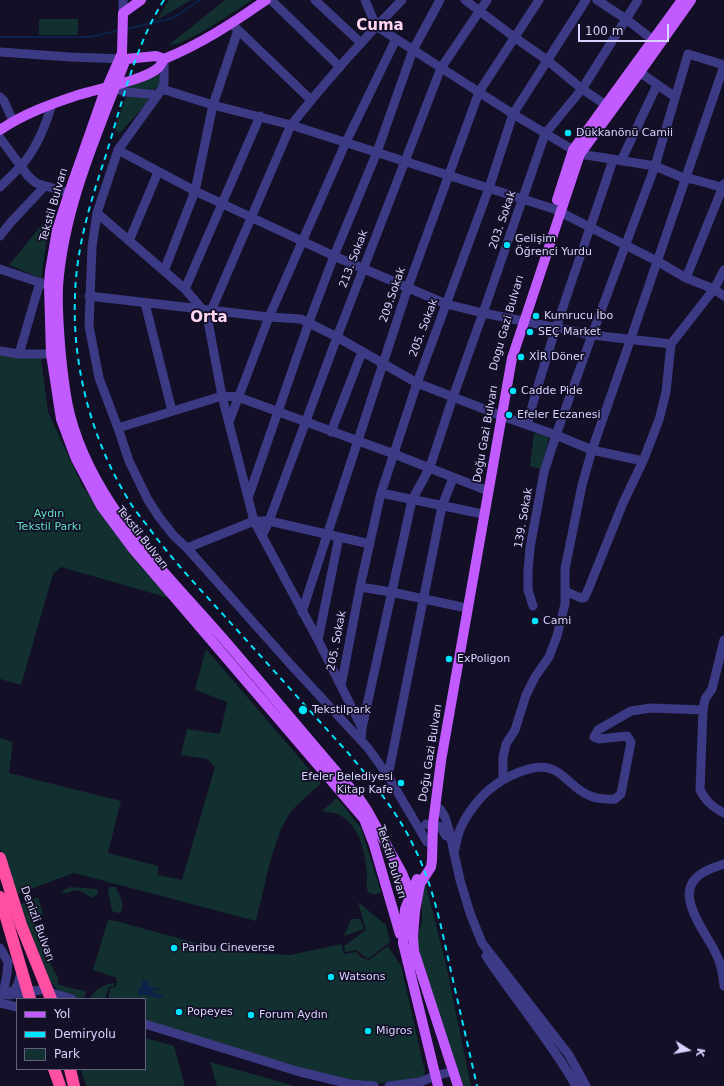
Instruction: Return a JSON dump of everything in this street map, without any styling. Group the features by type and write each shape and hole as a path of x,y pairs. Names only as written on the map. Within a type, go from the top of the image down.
{"highway":[{"name":"Denizli Bulvarı","path":"0,858 21,925 38,995"},
{"path":"0,897 21,971 38,995"},
{"path":"54,1070 60,1086"},
{"path":"70,1070 74,1086"}],"main road":[{"path":"112,86 122,55 123,17 141,0"},
{"path":"0,130 13,121 52,104 79,94 139,78 158,68 164,59 234,27 266,0"},
{"path":"577,152 606,105 637,70 653,40 682,0"},
{"name":"Doğu Gazi Bulvarı","path":"415,911 420,884 431,867 432,860 429,824 435,806 481,511 499,415 522,321 577,152 691,0"},
{"path":"122,55 156,56 164,59"},
{"name":"Tekstil Bulvarı","path":"112,86 69,193 57,230 50,271 51,354 61,419 76,459 101,506 133,549 364,819 374,845 403,943"},
{"name":"Tekstil Bulvarı","path":"112,86 49,285 59,332 70,414 82,450 98,481 120,516 155,562 358,798 402,873 411,893 415,911"},
{"path":"481,511 482,488 499,415"},
{"path":"438,1086 403,943 405,909 418,877 427,860 429,824 465,608"},
{"path":"374,845 379,841 384,841"},
{"path":"402,873 409,878 418,877"},
{"path":"415,911 413,936 414,951 458,1086"},
{"path":"432,1064 438,1065 449,1059"}],"street":[{"path":"123,0 123,17"},
{"path":"271,0 340,67"},
{"path":"315,0 361,43"},
{"path":"365,0 376,26 513,114 577,152 655,166 686,179 724,186 686,278"},
{"path":"362,728 318,640 254,521 222,396 207,310 251,217 291,125 376,26 402,0"},
{"path":"248,498 309,322 334,256 377,152 413,50 440,0"},
{"path":"464,0 547,60 582,89 606,105"},
{"name":"213. Sokak","path":"262,536 441,68 487,0"},
{"name":"209.Sokak","path":"302,612 408,287 479,92 539,0"},
{"name":"205. Sokak","path":"341,686 380,492 394,454 416,383 489,188 513,114 586,0"},
{"path":"597,0 626,19 653,40"},
{"name":"203. Sokak","path":"361,740 362,728 412,500 430,467 452,397 546,134 582,89 638,0"},
{"path":"164,270 195,191 213,105 234,27 311,100"},
{"path":"229,422 269,317 346,142 396,39"},
{"path":"0,52 70,57 122,55"},
{"name":"139. Sokak","path":"533,606 528,590 529,559 544,472 592,335 655,166 688,54 724,66"},
{"path":"164,59 164,83 160,92 118,150 97,213 92,247 89,326 98,378 129,460 148,500 159,517 174,536 187,548 292,666 368,748 388,776 427,842"},
{"path":"503,780 503,757 506,744 516,730 526,695 535,677 549,656 557,636 565,604 565,570 582,485 592,450 724,66"},
{"path":"637,70 675,97"},
{"path":"527,425 535,394 556,328 591,226 617,160 657,85"},
{"path":"112,86 126,92 160,92 260,116 557,210 591,226 686,278 714,289 724,296"},
{"path":"0,97 4,101 13,121"},
{"path":"0,187 20,166 34,148 47,121 52,104"},
{"path":"185,289 260,116"},
{"path":"0,138 20,166 36,184 69,193"},
{"path":"118,150 222,204 363,269 446,304 592,335 631,338 671,344"},
{"path":"130,241 158,172"},
{"path":"0,236 45,186"},
{"path":"97,213 164,270 207,310"},
{"path":"0,269 49,285 19,354"},
{"path":"565,591 584,598 659,420 666,392 671,344 714,289 724,270"},
{"path":"89,296 269,317 301,319 337,337 416,383 556,435 592,450 643,461"},
{"path":"145,303 172,411"},
{"path":"0,351 19,354 51,354"},
{"path":"331,432 362,352"},
{"path":"118,428 222,396 238,397 430,467 453,478 482,488"},
{"path":"388,776 422,599 442,506 453,478"},
{"path":"380,492 442,506 481,511"},
{"path":"187,548 254,521 269,521 370,544"},
{"path":"318,640 339,537"},
{"path":"360,587 465,608"},
{"path":"724,640 712,689 705,699 703,710 700,790 705,799 714,808 724,813"},
{"path":"454,854 457,838 462,824 477,802 490,789 509,776 533,767 550,768 593,798 615,799 621,794 631,742 627,736 599,739 594,737 598,730 631,711 639,709 703,710"},
{"path":"435,806 440,809 449,830 460,880 470,913 482,943 569,1055 586,1086"},
{"path":"429,824 441,826 445,833 455,881 463,908 478,944 496,972 541,1030 576,1086"},
{"path":"724,864 706,871 695,879 691,884 690,898 692,910 699,925 717,954 722,969 724,986"},
{"path":"0,948 8,962 7,974 1,997"},
{"path":"1,997 15,990 21,971"},
{"path":"1,997 38,995 64,998"},
{"path":"1,997 16,1006"},
{"path":"146,1024 286,1074 331,1086"},
{"path":"146,1031 208,1046 300,1072 350,1084 374,1086"},
{"path":"389,1086 420,1082 454,1071"}],"green space":[{"path":"169,0 191,0 157,20"},
{"path":"225,0 252,0 199,34 177,44 169,45"},
{"path":"39,19 78,19 78,35 39,35"},
{"path":"158,74 160,77 160,87 153,90 127,89 129,85"},
{"path":"129,95 146,97 149,101 120,133 115,130 125,99"},
{"path":"44,222 49,225 41,278 9,265"},
{"name":"Aydın Tekstil Parkı","path":"0,352 41,358 48,412 83,487 169,598 61,567 53,574 21,685 0,679"},
{"path":"534,433 549,437 541,469 530,466"},
{"path":"206,649 321,783 301,801 290,813 284,823 274,850 256,921 74,873 15,895 0,848 0,738 13,742 9,773 121,801 108,853 158,866 158,875 182,880 215,767 207,759 181,755 187,729 220,734 227,702 195,690"},
{"path":"337,798 361,828 381,892 378,894 368,892 365,856 355,830 343,817 334,813 322,811"},
{"path":"425,881 446,965 471,1086 463,1086 418,948 418,934 422,922 422,901"},
{"path":"70,887 97,889 98,894 91,898 81,891 68,893 60,892"},
{"path":"110,887 116,887 119,893 122,902 121,912 118,913 112,911 108,891"},
{"path":"38,897 43,913 39,920 34,922 46,955 58,978 58,984 86,991 84,998 77,998 63,993 51,982 42,966 39,952 18,905"},
{"path":"358,902 386,925 390,942 368,959 356,950 345,952 344,946 366,930"},
{"path":"351,919 360,919 364,929 344,936"},
{"path":"108,920 207,946 238,952 290,955 341,944 344,954 356,952 362,958 369,960 388,946 401,966 425,1072 424,1077 375,1084 318,1074 146,1022 146,998 108,998 110,989 116,986 117,978 93,970"},
{"path":"114,983 114,986 109,987 105,998 90,998 100,988"},
{"path":"146,1038 174,1046 185,1086 86,1086 81,1070 146,1070"},
{"path":"210,1062 295,1086 217,1086"}],"water":[{"path":"143,980 148,981 148,986 161,989 161,991 154,989 153,993 163,995 163,999 142,994 140,996 138,995 139,986 142,987"}],"waterway":[{"path":"126,29 173,18 200,0"},
{"path":"0,37 90,37 120,30"}],"railway":[{"path":"164,0 145,36 137,56 94,192 81,244 76,279 75,324 81,378 88,405 106,456 118,481 137,513 187,575 350,755 385,799 408,834 421,861 436,906 477,1086"}],"place":[{"name":"Dükkanönü Camii","path":"568,133"},
{"name":"Gelişim Öğrenci Yurdu","path":"507,245"},
{"name":"Kumrucu İbo","path":"536,316"},
{"name":"SEÇ Market","path":"530,332"},
{"name":"XİR Döner","path":"521,357"},
{"name":"Cadde Pide","path":"513,391"},
{"name":"Efeler Eczanesi","path":"509,415"},
{"name":"Cami","path":"535,621"},
{"name":"ExPoligon","path":"449,659"},
{"name":"Tekstilpark","path":"303,710"},
{"name":"Efeler Belediyesi Kitap Kafe","path":"401,783"},
{"name":"Paribu Cineverse","path":"174,948"},
{"name":"Watsons","path":"331,977"},
{"name":"Popeyes","path":"179,1012"},
{"name":"Forum Aydın","path":"251,1015"},
{"name":"Migros","path":"368,1031"}],"district":[{"name":"Cuma","path":"380,26"},
{"name":"Orta","path":"209,318"}]}
